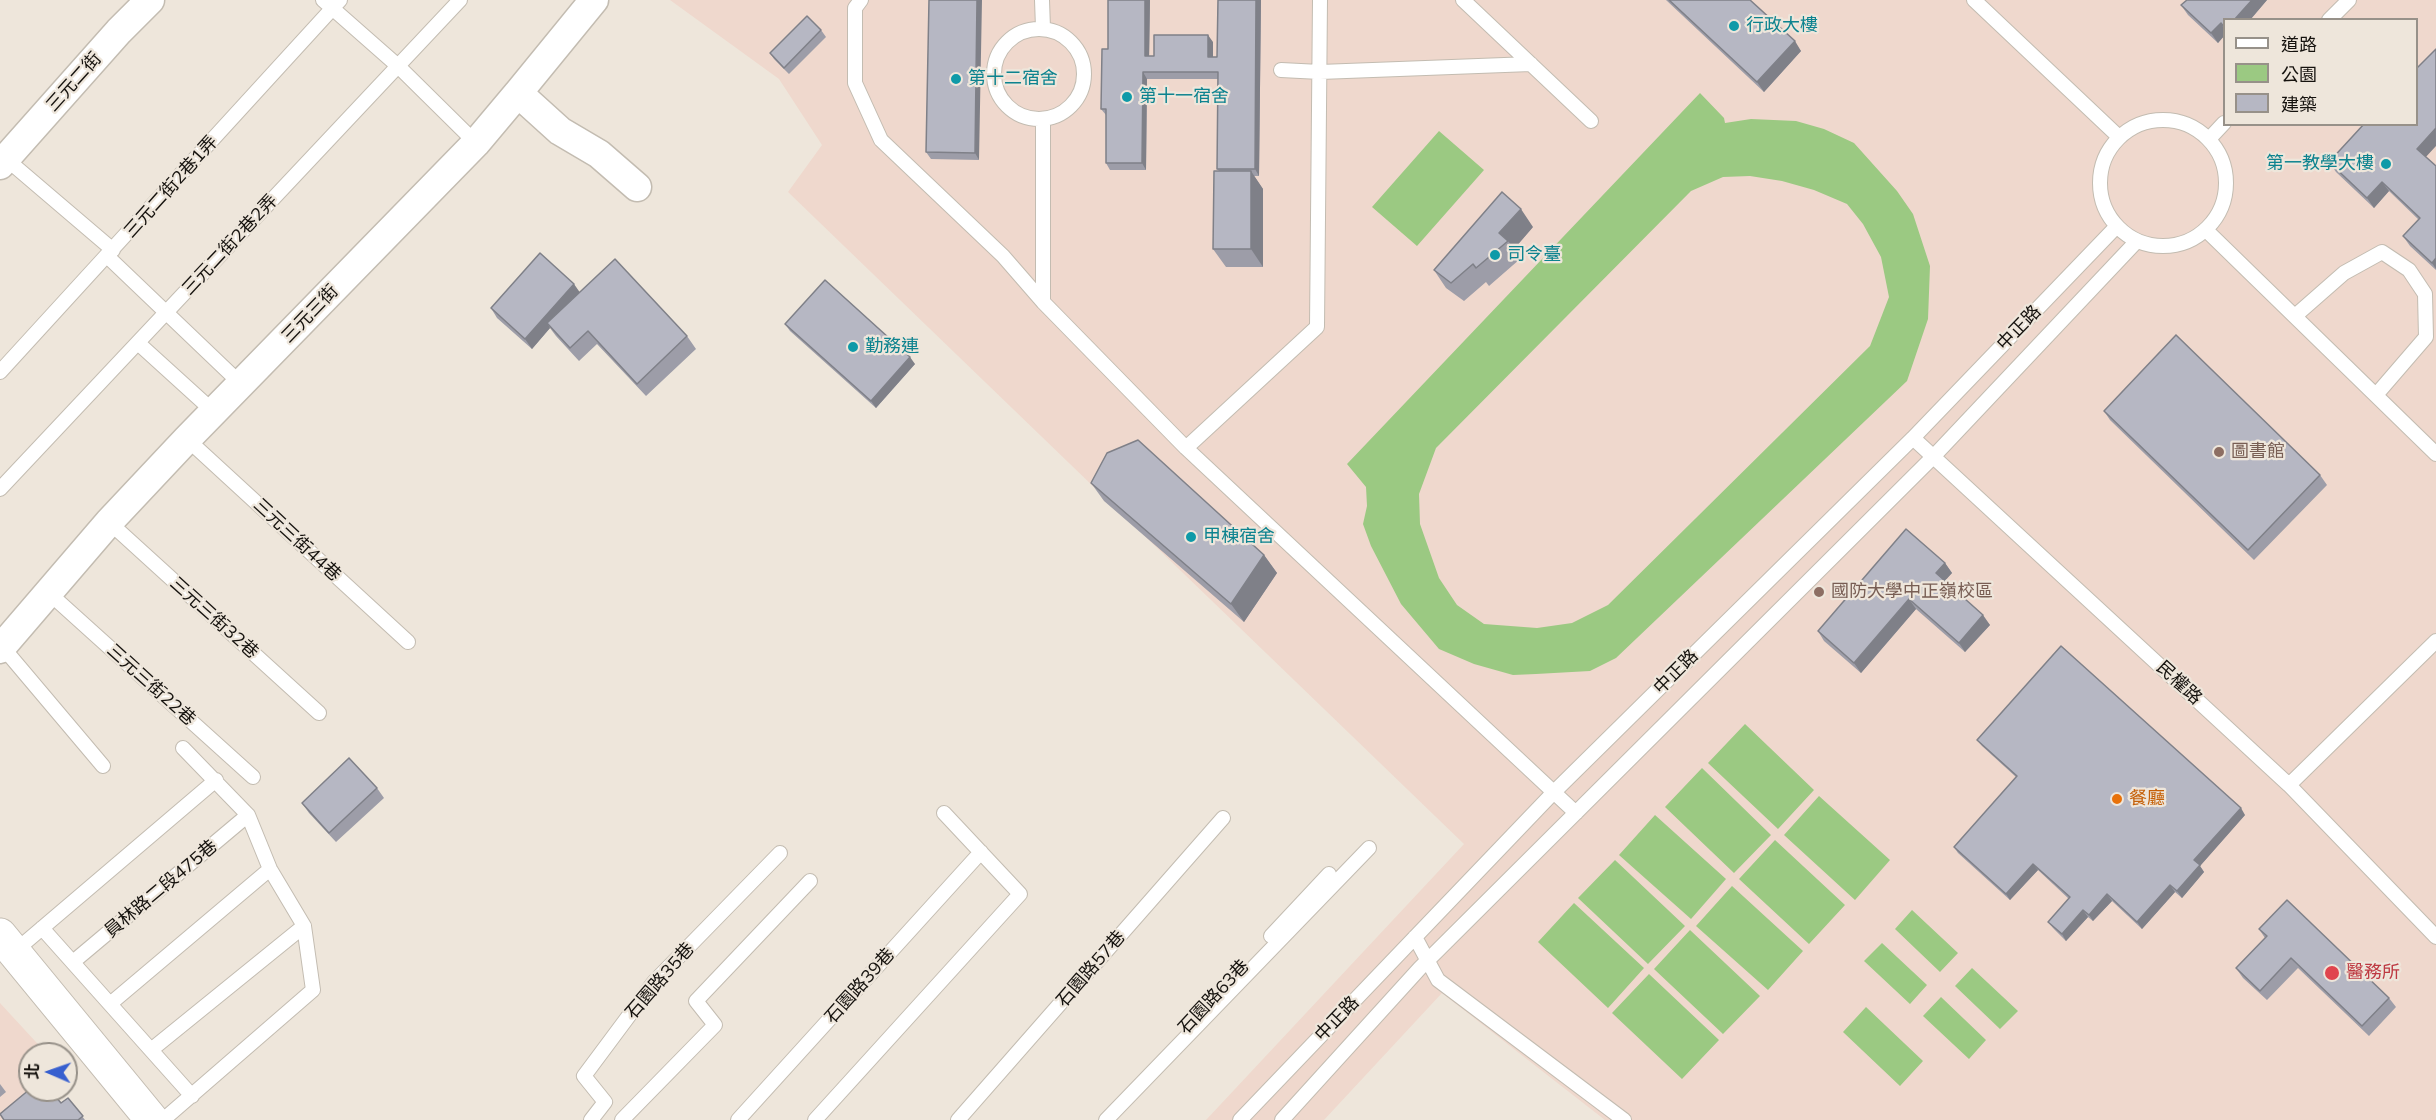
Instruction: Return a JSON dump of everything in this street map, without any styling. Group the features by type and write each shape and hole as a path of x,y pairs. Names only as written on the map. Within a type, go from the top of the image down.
{"main road":[{"path":"7,943 152,1120"}],"street":[{"name":"三元二街","path":"2,159 150,0"},
{"name":"三元三街","path":"1,647 109,522 187,439 476,143 594,0"},
{"path":"518,93 560,131 599,154 637,187"}],"lane":[{"name":"三元二街2巷2弄","path":"0,489 460,0"},
{"path":"861,0 855,8 855,83 881,140 1003,256 1042,302 1186,448 1576,813"},
{"path":"1042,0 1043,28"},
{"path":"1186,448 1317,327 1320,0"},
{"path":"1463,0 1591,121"},
{"path":"1974,0 2119,136"},
{"path":"2331,18 2349,0"},
{"path":"332,3 476,143"},
{"name":"三元二街2巷1弄","path":"0,372 110,253 332,3"},
{"path":"1043,28 1067,37 1083,58 1084,84 1072,107 1043,121 1023,117 1002,102 994,77 999,52 1017,34 1043,28"},
{"path":"1281,70 1320,72 1530,64"},
{"path":"2154,120 2175,120 2193,127 2209,139 2223,165 2226,175 2226,195 2219,214 2206,230 2191,240 2173,247 2155,247 2136,242 2116,227 2105,211 2099,192 2100,171 2107,152 2119,136 2136,125 2154,120"},
{"path":"1042,302 1043,121"},
{"path":"2209,139 2223,124"},
{"path":"2,159 110,253 166,313 241,384"},
{"name":"中正路","path":"1240,1120 1553,793 1913,438 2116,227"},
{"path":"2206,230 2436,454"},
{"name":"中正路","path":"1282,1120 1420,968 1934,457 2136,242"},
{"path":"2295,316 2344,273 2382,252 2409,270 2425,294 2426,337 2376,395"},
{"path":"138,343 214,412"},
{"name":"民權路","path":"1913,438 2289,785 2436,937"},
{"name":"三元三街44巷","path":"187,439 408,642"},
{"name":"三元三街32巷","path":"109,522 319,713"},
{"name":"三元三街22巷","path":"49,593 252,777"},
{"path":"2289,785 2436,641"},
{"path":"1,647 103,766"},
{"path":"164,1120 314,990 304,926 270,869 248,815 183,748"},
{"path":"7,943 42,928 216,780"},
{"path":"815,1120 1020,894 944,813"},
{"name":"員林路二段475巷","path":"73,962 248,815"},
{"name":"石園路57巷","path":"958,1120 1223,818"},
{"path":"1106,1120 1370,848"},
{"name":"石園路39巷","path":"738,1120 981,852"},
{"name":"石園路35巷","path":"591,1120 604,1102 584,1076 654,982 780,853"},
{"path":"110,1004 270,869"},
{"name":"石園路63巷","path":"1098,1120 1329,874"},
{"path":"622,1120 715,1025 696,1001 810,881"},
{"path":"151,1050 304,926"},
{"path":"42,928 192,1096"},
{"path":"1415,937 1438,980 1624,1120"}],"shaded area":[{"name":"國防大學中正嶺校區","path":"670,0 2436,0 2436,1120 1605,1120 1442,993 1324,1120 1206,1120 1464,844 788,192 822,145 779,79"},
{"path":"0,1003 36,1042 18,1042 18,1102 22,1102 9,1120 0,1120"}],"green space":[{"path":"1700,93 1724,118 1725,123 1751,119 1796,121 1824,129 1854,143 1897,191 1913,214 1930,266 1928,319 1907,381 1616,658 1590,671 1513,675 1474,664 1439,649 1401,604 1371,546 1363,524 1367,506 1366,487 1347,464","holes":["1750,176 1782,181 1814,190 1847,204 1863,224 1881,257 1889,297 1870,346 1608,605 1572,623 1537,628 1484,624 1457,605 1439,578 1420,524 1419,494 1436,448 1691,191 1723,177"]},
{"path":"1439,131 1484,170 1417,246 1372,207"},
{"path":"1745,724 1814,790 1778,829 1708,763"},
{"path":"1702,768 1771,835 1734,873 1665,807"},
{"path":"1819,796 1890,860 1855,900 1784,835"},
{"path":"1655,815 1726,879 1691,919 1619,855"},
{"path":"1775,840 1845,905 1809,944 1739,879"},
{"path":"1615,860 1685,926 1648,964 1578,898"},
{"path":"1732,886 1803,951 1768,990 1696,926"},
{"path":"1574,903 1644,968 1608,1008 1538,942"},
{"path":"1912,910 1958,953 1940,972 1895,929"},
{"path":"1690,930 1760,996 1723,1034 1654,969"},
{"path":"1882,943 1927,985 1910,1004 1864,961"},
{"path":"1972,968 2018,1011 2000,1029 1955,986"},
{"path":"1649,974 1719,1040 1682,1079 1612,1013"},
{"path":"1941,997 1986,1040 1969,1059 1923,1016"},
{"path":"1866,1007 1923,1061 1900,1086 1843,1032"}],"building":[{"name":"第十二宿舍","path":"929,0 977,0 975,153 926,152"},
{"name":"第十一宿舍","path":"1108,0 1145,0 1145,56 1154,56 1154,35 1208,35 1208,57 1217,57 1218,0 1256,0 1255,169 1217,169 1218,72 1143,72 1142,163 1106,163 1106,109 1101,109 1102,49 1108,49"},
{"name":"行政大樓","path":"1669,0 1750,0 1795,41 1757,82"},
{"path":"2187,0 2252,0 2236,18 2223,18 2223,26 2221,23 2211,33 2181,5"},
{"path":"807,16 821,30 784,68 770,53"},
{"name":"第一教學大樓","path":"2436,49 2436,128 2417,149 2436,166 2436,258 2432,263 2403,236 2420,218 2382,182 2367,198 2329,162 2362,126 2418,126 2418,67"},
{"path":"1214,171 1251,171 1251,249 1213,249"},
{"path":"1502,192 1521,209 1499,233 1508,241 1476,268 1473,264 1451,283 1434,270"},
{"path":"540,253 574,284 525,339 491,308"},
{"path":"615,259 687,336 637,384 588,331 570,348 547,323"},
{"name":"勤務連","path":"825,280 910,357 871,401 785,324"},
{"name":"圖書館","path":"2176,335 2320,475 2248,550 2104,411"},
{"name":"甲棟宿舍","path":"1138,440 1264,555 1231,604 1091,483 1107,453"},
{"path":"1906,529 1945,563 1936,573 1983,615 1959,643 1909,599 1854,663 1818,631"},
{"name":"餐廳","path":"2061,646 2241,808 2194,860 2200,865 2177,891 2170,885 2137,922 2107,894 2089,915 2083,910 2062,934 2048,922 2070,897 2033,864 2006,894 1954,847 2017,776 1977,740"},
{"path":"349,758 377,788 329,833 302,803"},
{"name":"醫務所","path":"2287,900 2389,998 2362,1026 2291,958 2260,991 2236,968 2267,936 2259,929"},
{"path":"18,1099 18,1102 71,1102 83,1116 78,1120 4,1120 0,1114"}],"place":[{"name":"行政大樓","path":"1734,26"},
{"name":"第十二宿舍","path":"956,79"},
{"name":"第十一宿舍","path":"1127,97"},
{"name":"第一教學大樓","path":"2386,164"},
{"name":"司令臺","path":"1495,255"},
{"name":"勤務連","path":"853,347"},
{"name":"圖書館","path":"2219,452"},
{"name":"甲棟宿舍","path":"1191,537"},
{"name":"國防大學中正嶺校區","path":"1819,592"},
{"name":"餐廳","path":"2117,799"},
{"name":"醫務所","path":"2332,973"}]}
